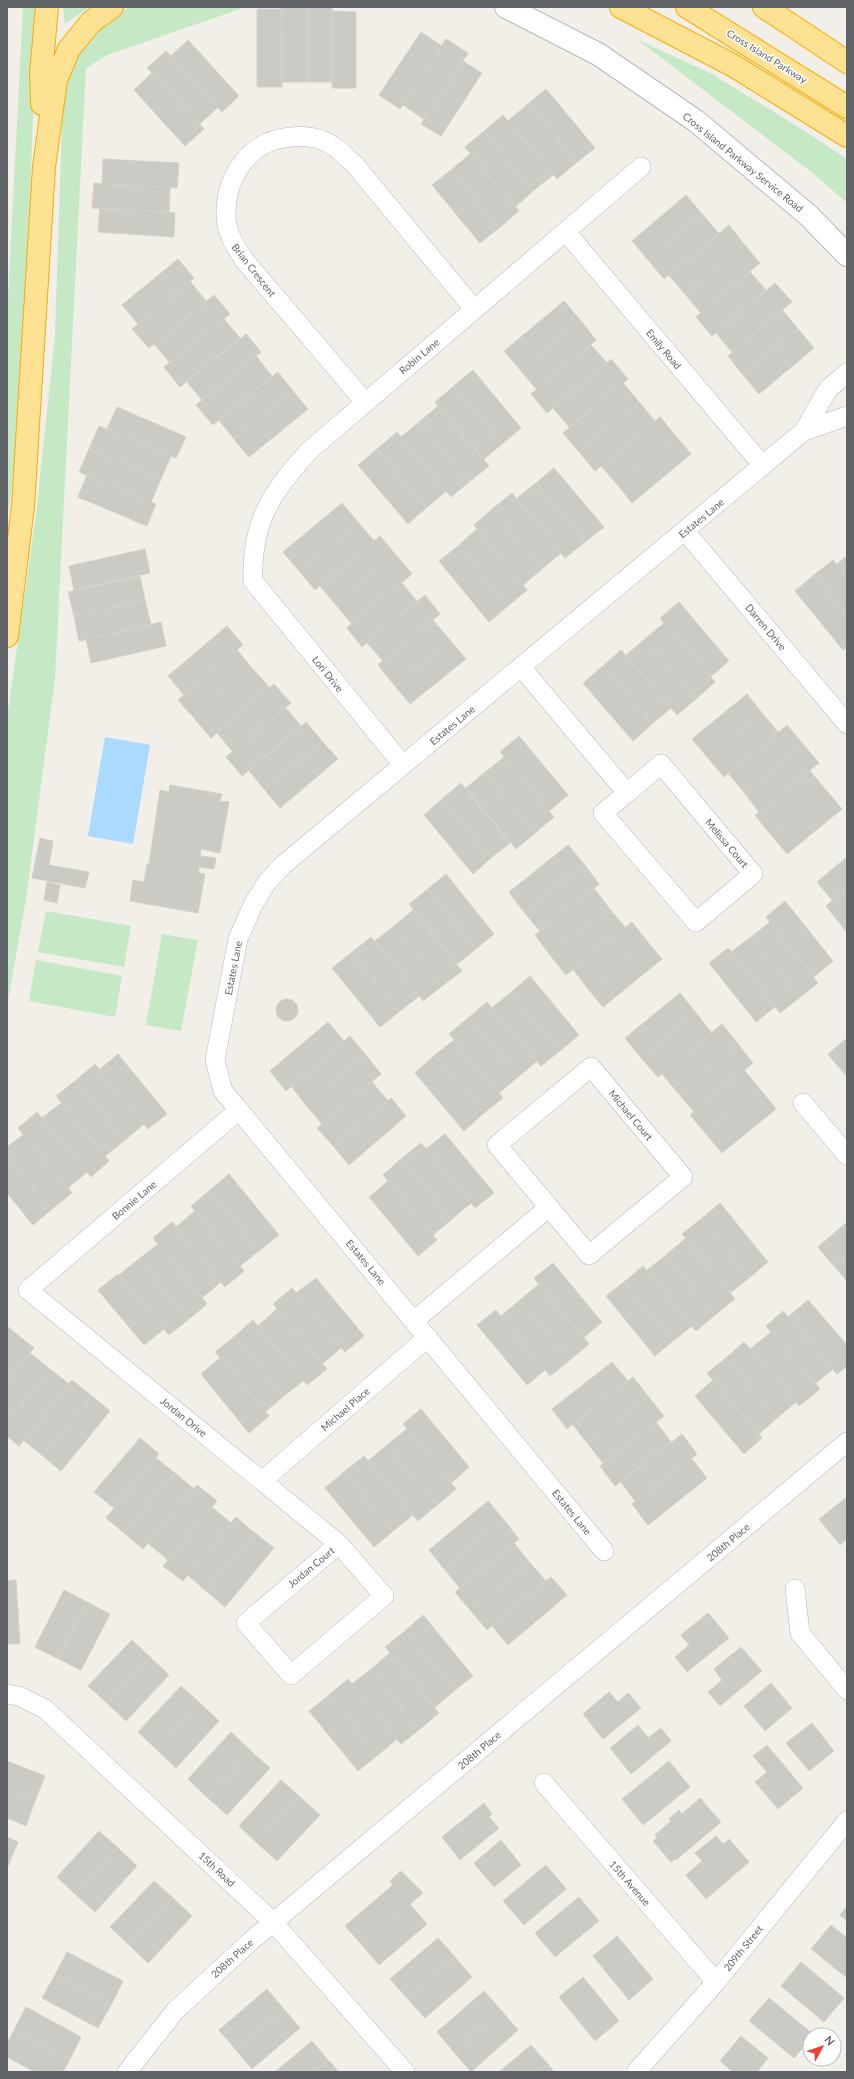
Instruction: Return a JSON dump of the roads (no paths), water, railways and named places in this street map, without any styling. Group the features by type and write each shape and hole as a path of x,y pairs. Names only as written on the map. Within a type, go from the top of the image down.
{"highway":[{"path":"44,167 41,73 46,7"},
{"path":"7,636 23,506 44,167 56,80 69,49 91,22 112,7"},
{"path":"621,7 734,66 847,136"},
{"name":"Cross Island Parkway","path":"687,7 847,107"},
{"path":"764,7 847,62"}],"street":[{"name":"Cross Island Parkway Service Road","path":"506,7 598,54 696,121 808,215 847,255"},
{"name":"Brian Crescent","path":"365,402 245,261 232,241 226,218 228,191 236,170 249,153 267,142 286,137 302,136 324,140 338,149 355,165 474,309"},
{"name":"Robin Lane","path":"253,581 252,560 258,530 270,502 287,475 310,450 641,167"},
{"name":"Emily Road","path":"566,232 762,466"},
{"name":"Estates Lane","path":"604,1551 223,1091 215,1060 238,938 254,903 267,882 283,865 804,431 828,389 847,373"},
{"name":"Estates Lane","path":"804,431 847,416"},
{"name":"Darren Drive","path":"685,531 847,724"},
{"name":"Lori Drive","path":"253,581 403,765"},
{"path":"521,667 627,793"},
{"name":"Melissa Court","path":"661,764 753,874 696,922 603,813 627,793 661,764"},
{"name":"Michael Court","path":"591,1067 682,1177 589,1255 549,1207 497,1146 591,1067"},
{"path":"803,1103 847,1155"},
{"name":"Bonnie Lane","path":"28,1290 239,1110"},
{"path":"414,1320 549,1207"},
{"name":"Jordan Drive","path":"28,1290 339,1544"},
{"name":"Michael Place","path":"262,1481 428,1337"},
{"name":"208th Place","path":"127,2072 174,2011 273,1922 847,1442"},
{"name":"Jordan Court","path":"339,1544 384,1596 291,1675 246,1623 339,1544"},
{"path":"795,1589 800,1633 847,1690"},
{"name":"15th Road","path":"7,1694 19,1696 45,1709 273,1922 405,2072"},
{"name":"15th Avenue","path":"544,1784 716,1982"},
{"name":"209th Street","path":"636,2072 716,1982 847,1821"}],"water":[{"path":"105,737 150,745 133,844 88,836"}]}
